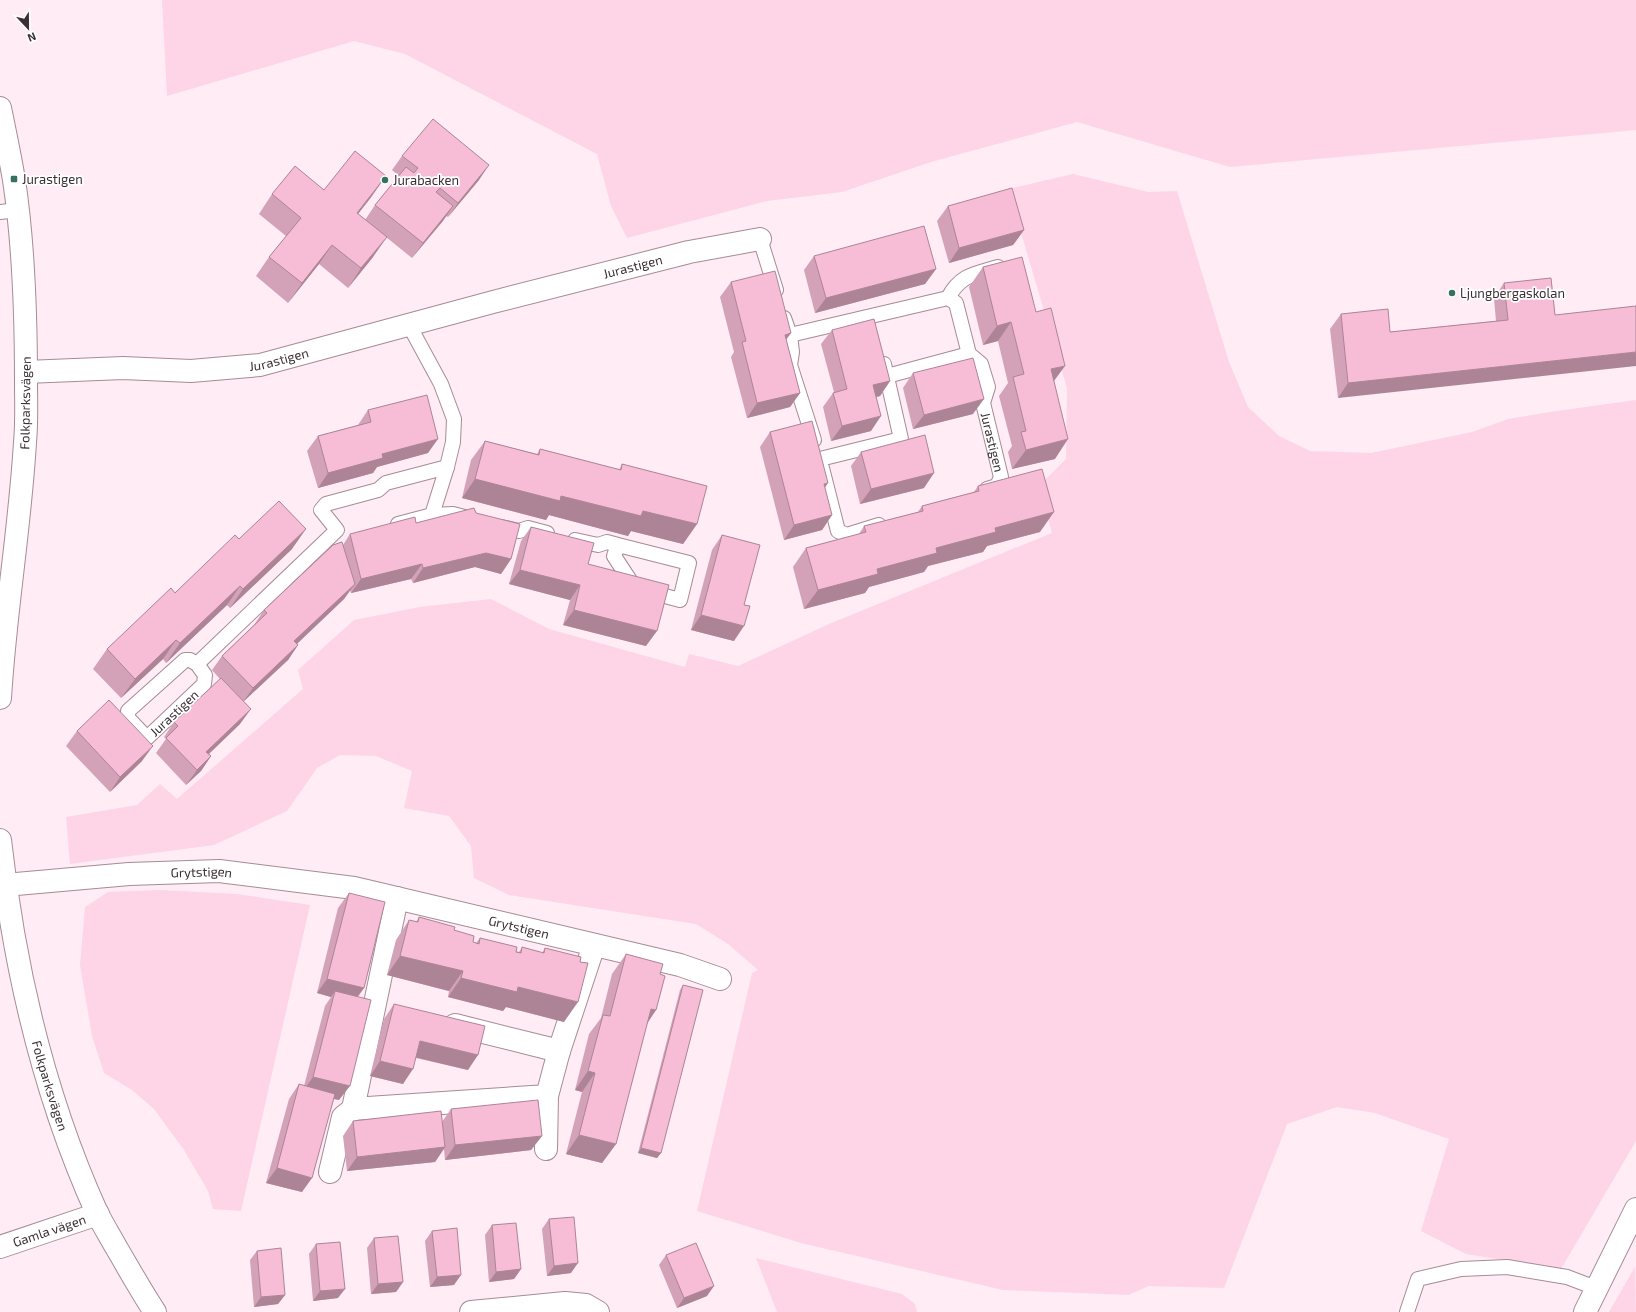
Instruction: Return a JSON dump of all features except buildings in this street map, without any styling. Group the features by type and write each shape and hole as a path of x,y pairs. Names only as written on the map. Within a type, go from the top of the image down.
{"street":[{"name":"Folkparksvägen","path":"0,108 14,179 9,211 26,296 24,464 19,527 3,652 0,698"},
{"name":"Jurastigen","path":"26,372 124,368 191,371 260,364 689,252 760,239"},
{"name":"Folkparksvägen","path":"0,840 5,885 23,984 49,1082 71,1149 98,1214 140,1290 155,1312"},
{"name":"Grytstigen","path":"5,885 129,874 219,871 354,888 680,965 720,978"},
{"path":"353,1109 383,1007 397,898"},
{"path":"546,1149 547,1096 559,1051 594,945"},
{"path":"437,1020 559,1051"},
{"path":"330,1172 343,1117 353,1109 547,1096"},
{"path":"1585,1312 1636,1210"},
{"name":"Gamla vägen","path":"0,1247 98,1214"},
{"path":"471,1312 565,1303 586,1305 598,1312"}],"lane":[{"name":"Jurastigen","path":"760,239 790,335 792,352 790,366 820,459 838,531 847,535 890,522"},
{"path":"790,335 948,298 954,287 970,275 1012,263"},
{"name":"Jurastigen","path":"948,298 956,303 969,354 981,364 988,387 983,403 1001,477 998,486 976,492"},
{"path":"869,316 874,331"},
{"path":"409,325 441,384 454,419 453,442 432,515"},
{"path":"820,459 900,439 888,376 881,354"},
{"path":"888,376 969,354"},
{"path":"197,664 343,533 321,510 326,504 378,490 386,483 447,467"},
{"path":"387,526 432,515 453,514 519,531 528,528 598,545 607,542 689,563 680,600 635,588 614,556 618,545"},
{"name":"Jurastigen","path":"185,660 190,660 197,664 205,675 204,684 148,738 128,718 128,711 185,660"},
{"path":"1407,1312 1418,1279 1461,1269 1507,1267 1567,1277 1596,1288"}],"shaded area":[{"path":"162,0 1636,0 1636,130 1230,167 1077,122 931,162 842,192 767,201 627,238 611,206 597,154 405,54 354,41 167,96"},
{"path":"1073,174 1148,192 1177,191 1229,362 1248,407 1279,436 1310,451 1371,453 1472,432 1508,419 1636,400 1636,1141 1561,1269 1466,1254 1421,1231 1449,1139 1375,1113 1337,1107 1287,1124 1224,1288 1149,1286 1128,1295 1003,1290 801,1243 697,1211 752,973 758,970 728,944 696,924 509,895 474,878 471,846 449,816 404,808 412,771 376,756 340,755 317,768 287,811 214,845 70,864 66,817 137,805 160,784 177,799 303,689 298,670 354,620 420,607 491,599 549,629 685,667 689,654 738,666 829,624 1052,533 1039,486 1066,459 1067,388 1008,189"},
{"path":"160,890 237,894 310,905 241,1211 213,1209 208,1191 184,1150 154,1109 132,1090 104,1073 92,1036 80,965 85,907 108,892"},
{"path":"756,1258 902,1294 915,1304 917,1312 777,1312"},
{"path":"1635,1267 1636,1312 1609,1312"}],"place":[{"name":"Jurastigen","path":"14,179"},
{"name":"Jurabacken","path":"385,180"},
{"name":"Ljungbergaskolan","path":"1452,293"}]}
